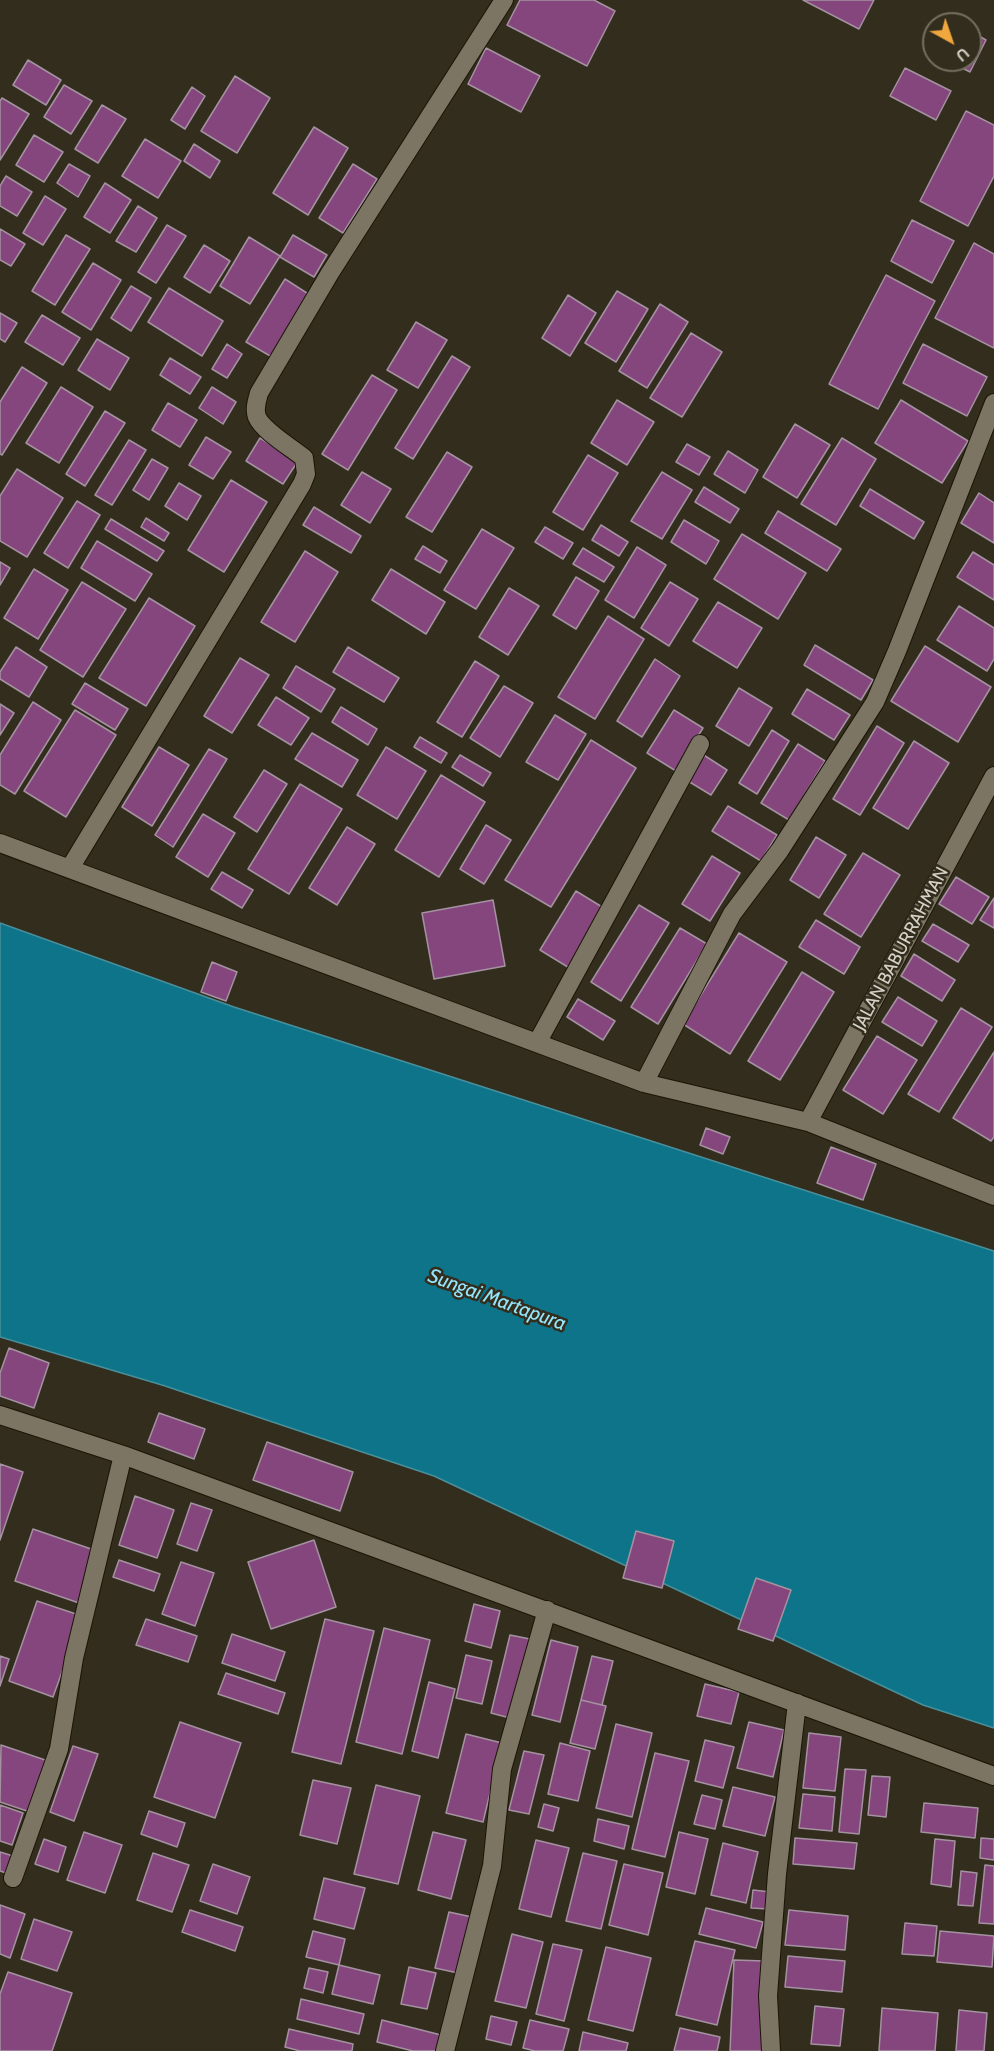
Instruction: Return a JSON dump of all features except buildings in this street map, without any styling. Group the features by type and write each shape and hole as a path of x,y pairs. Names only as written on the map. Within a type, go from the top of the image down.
{"street":[{"path":"70,868 306,474 304,458 267,429 257,418 255,408 259,393 330,273 504,0"},
{"path":"644,1083 732,914 780,850 875,702 994,403"},
{"path":"537,1043 700,744"},
{"name":"JALAN BABURRAHMAN","path":"808,1122 994,776"},
{"path":"0,843 644,1083 808,1122 994,1196"},
{"path":"0,1415 123,1455 994,1776"},
{"path":"13,1878 59,1749 74,1658 123,1455"},
{"path":"445,2051 492,1866 502,1769 547,1610"},
{"path":"771,2051 768,1996 777,1874 797,1703"}],"water":[{"name":"Sungai Martapura","path":"0,923 234,1007 994,1251 994,1728 923,1705 434,1476 162,1385 0,1337"}]}
